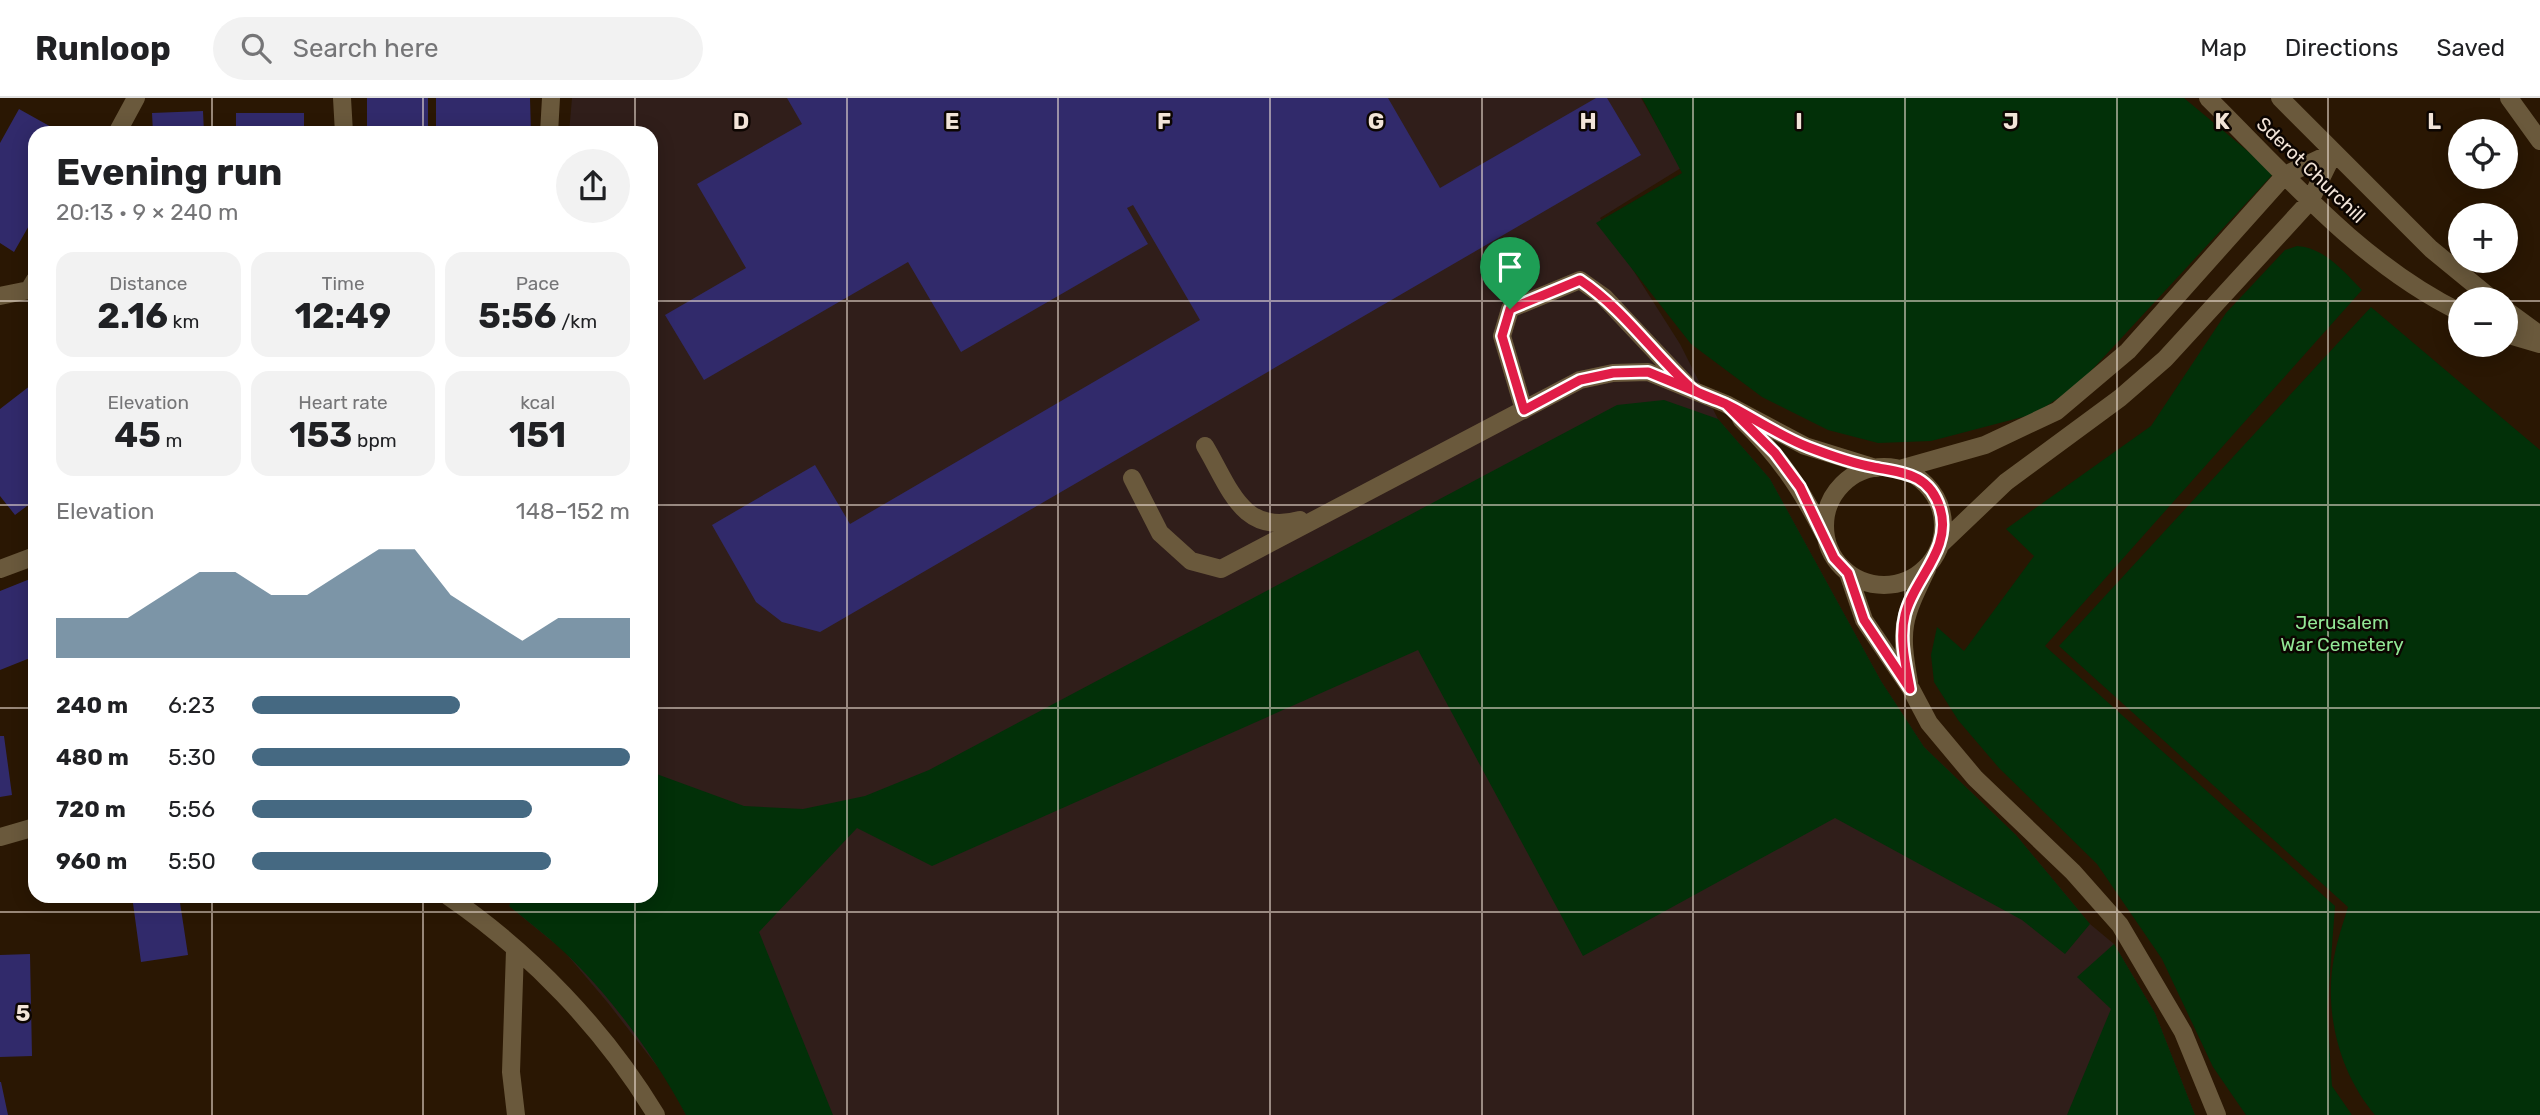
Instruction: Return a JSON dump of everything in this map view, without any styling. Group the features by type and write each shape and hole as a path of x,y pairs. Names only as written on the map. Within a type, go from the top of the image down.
{"street":[{"path":"120,126 134,98"},
{"path":"342,98 344,126"},
{"path":"549,126 551,98"},
{"name":"Sderot Churchill","path":"2208,98 2340,231 2399,275 2448,305"},
{"name":"Sderot Churchill","path":"2280,98 2431,249 2477,287"},
{"path":"2509,98 2540,141"},
{"path":"1900,470 2010,435 2057,411 2129,351 2285,175 2334,152"},
{"path":"1910,689 1903,648 1905,616 1940,545 2006,482 2120,398 2165,359 2310,201 2334,152"},
{"path":"1524,410 1502,336 1510,309 1580,280 1604,297 1692,390"},
{"path":"0,296 28,290"},
{"path":"2518,319 2540,335"},
{"path":"2518,338 2540,344"},
{"path":"1132,478 1160,533 1191,561 1221,569 1580,380 1613,373 1648,372 1726,404 1805,446 1876,468 1900,470 1917,477 1931,490 1942,517 1940,545"},
{"path":"1726,404 1775,453 1800,487 1834,558 1848,573 1863,582 1881,586 1899,584 1915,577 1929,565"},
{"path":"1205,446 1239,503 1254,520 1281,525 1330,511"},
{"path":"1826,539 1825,520 1831,501 1842,485 1857,474 1876,468"},
{"path":"0,569 28,559"},
{"path":"1848,573 1864,620 1929,723 1975,778 2073,872 2120,925 2183,1032 2217,1115"},
{"path":"0,837 28,830"},
{"path":"458,903 483,920 600,1033 656,1115"},
{"path":"515,950 511,1072 516,1115"}],"shaded area":[{"path":"572,98 1641,98 1681,168 1600,218 1680,344 1718,419 1770,479 1881,681 1924,747 2016,835 2090,924 2114,944 2155,1013 2195,1115 686,1115 667,1079 564,951 509,906 510,903 658,903 658,126 570,126"}],"green space":[{"path":"1642,98 2184,98 2274,173 2077,386 2034,414 1931,441 1878,443 1828,430 1762,397 1691,344 1596,223 1682,173"},
{"path":"2297,246 2325,256 2362,290 2045,646 2335,906 2327,1012 2332,1086 2352,1115 2246,1115 2213,1067 2162,959 2097,864 1999,768 1958,720 1934,682 1931,655 1937,627 1964,651 2034,556 2006,529 2151,426 2226,313 2285,250"},
{"name":"Jerusalem War Cemetery","path":"2371,307 2540,450 2540,1115 2375,1115 2351,1078 2342,1057 2332,1014 2332,970 2348,907 2059,646"},
{"path":"1664,400 1718,419 1770,479 1881,681 1924,747 2016,835 2090,924 2065,954 2022,920 1835,818 1583,956 1418,650 932,866 857,828 759,932 833,1115 686,1115 646,1049 615,1007 557,945 509,906 510,903 658,903 658,775 744,806 803,809 865,796 929,770 1617,405"},
{"path":"2114,944 2155,1013 2195,1115 2067,1115 2111,1009 2077,977"}],"building":[{"path":"367,98 428,98 428,126 367,126"},
{"path":"436,98 530,98 531,126 436,126"},
{"path":"787,98 1388,98 1440,188 1596,98 1607,98 1641,155 820,632 782,622 756,602 712,525 815,465 850,524 1200,320 1133,205 1127,208 1148,244 961,352 908,262 704,380 665,315 746,268 697,184 802,124"},
{"path":"19,109 49,126 28,126 28,227 14,252 0,243 0,143"},
{"path":"203,111 204,126 153,126 152,113"},
{"path":"236,113 304,113 304,126 236,126"},
{"path":"28,387 28,505 15,515 0,496 0,409"},
{"path":"28,580 28,659 0,670 0,591"},
{"path":"0,736 4,736 12,795 0,797"},
{"path":"133,903 180,903 188,955 141,962"},
{"path":"30,954 32,1056 0,1057 0,955"},
{"path":"1,1082 8,1115 0,1115"}],"route":[{"path":"1510,309 1502,336 1524,410 1580,380 1613,373 1648,372 1726,404 1775,453 1800,487 1834,558 1848,573 1864,620 1910,689 1903,648 1905,616 1936,556 1943,526 1940,507 1931,490 1917,477 1900,470 1876,468 1805,446 1726,404 1692,390 1604,297 1580,280 1510,309"}]}
